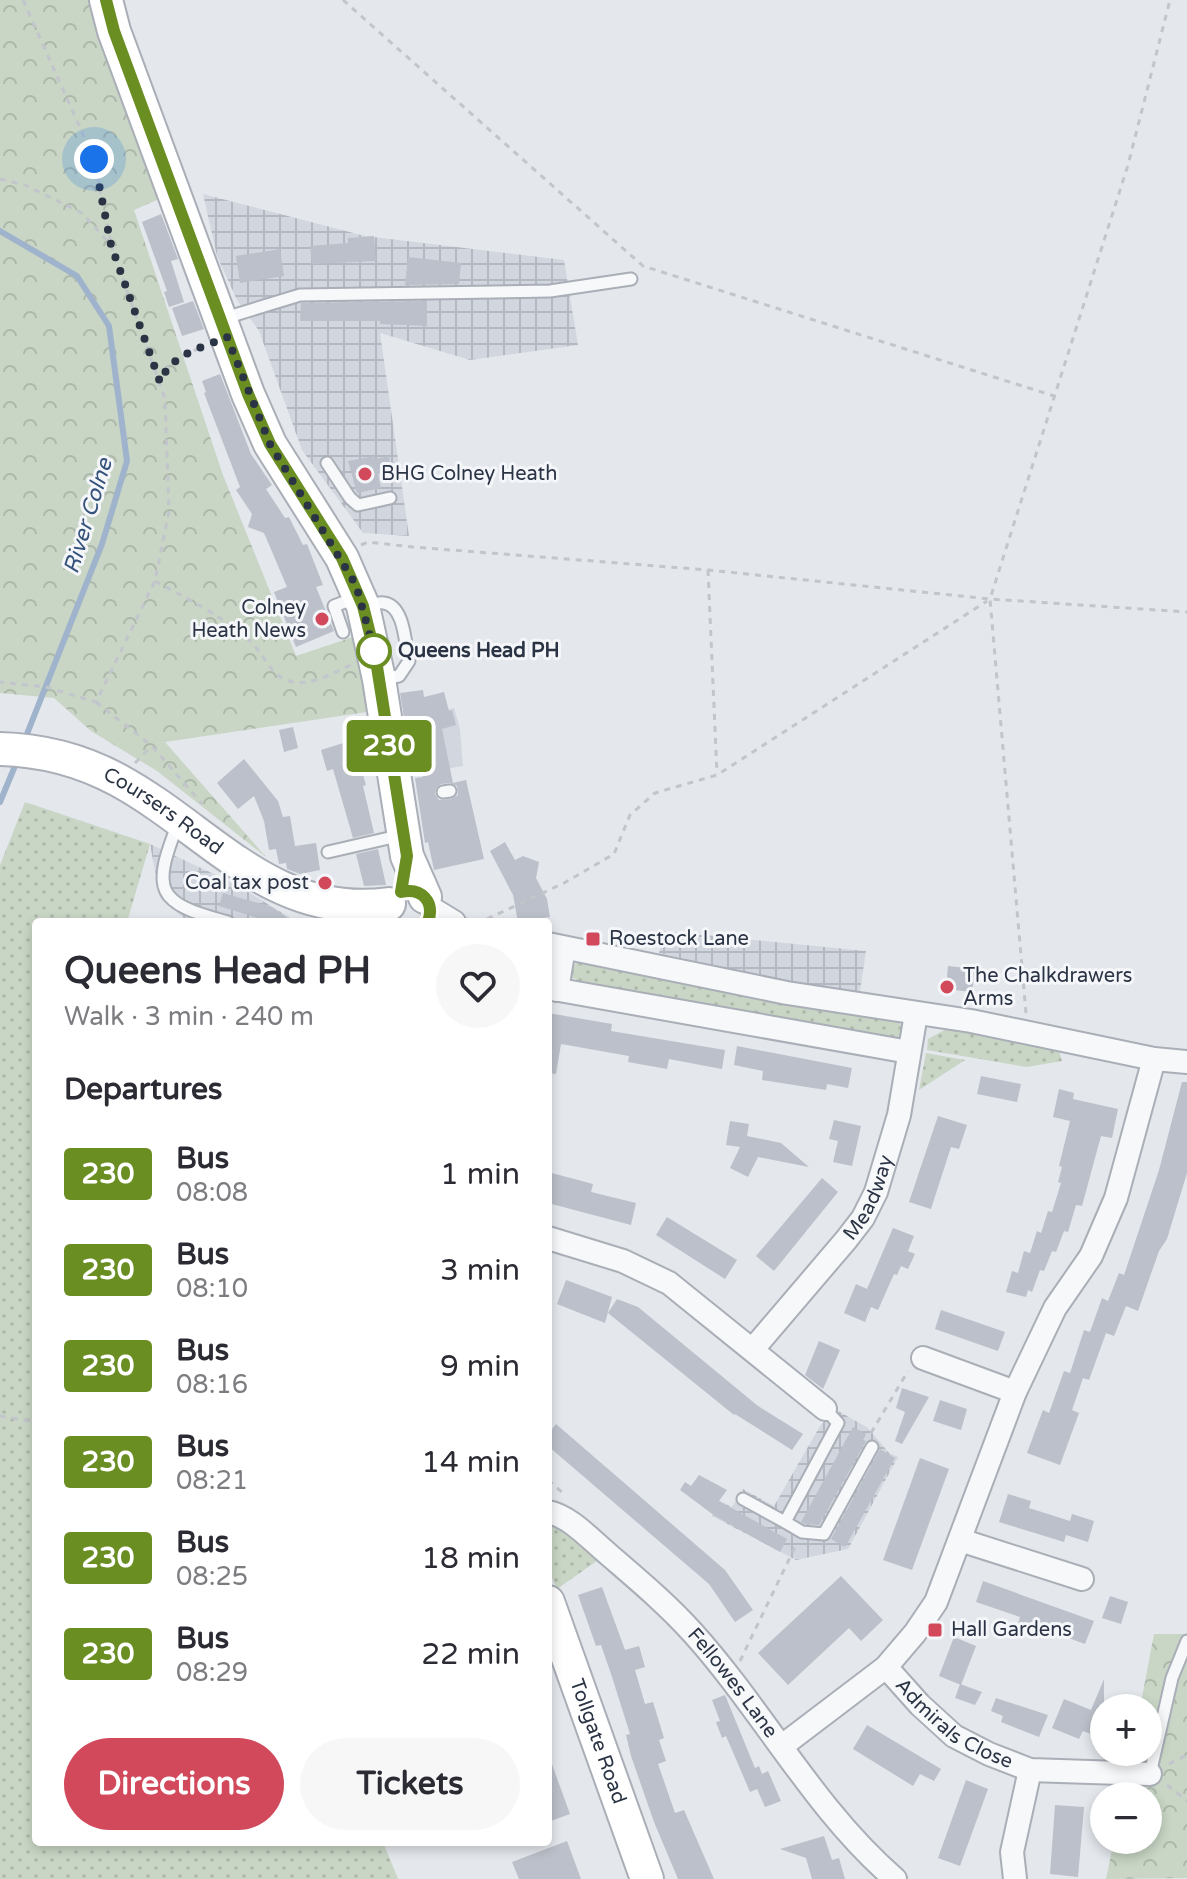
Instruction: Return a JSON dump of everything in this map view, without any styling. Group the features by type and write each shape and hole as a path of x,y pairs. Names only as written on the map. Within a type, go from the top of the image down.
{"street":[{"path":"106,0 114,31 270,444 342,558 362,601 403,799 407,911"},
{"name":"Coursers Road","path":"0,749 85,764 193,815 251,872 302,897 331,904 407,911"},
{"path":"909,1052 553,989 556,946 787,993 1028,1032 1154,1059 1187,1062"},
{"name":"Meadway","path":"753,1349 863,1218 876,1192 899,1115 916,1014"},
{"path":"782,1746 886,1667 936,1602 1015,1392 1055,1308 1091,1256 1116,1198 1154,1059"},
{"path":"552,1239 623,1261 669,1283 825,1409"},
{"path":"923,1358 1015,1392"},
{"name":"Fellowes Lane","path":"552,1514 564,1519 650,1590 693,1633 782,1746 828,1811 895,1879"},
{"path":"960,1540 1082,1579"},
{"name":"Tollgate Road","path":"552,1613 647,1879"},
{"name":"Admirals Close","path":"886,1667 920,1705 954,1736 1030,1770 1150,1774"},
{"name":"Admirals Close","path":"1015,1879 1012,1852 1030,1770"}],"lane":[{"path":"224,328 300,295 550,291 631,279"},
{"path":"327,463 358,505 390,498"},
{"path":"343,632 334,606 362,601"},
{"path":"193,815 165,856 162,876 166,891 174,903 190,912 213,918"},
{"path":"328,852 405,845"},
{"path":"785,1522 838,1423 825,1409"},
{"path":"743,1499 802,1532 824,1534 872,1447"},
{"path":"1150,1774 1172,1678 1187,1641"}],"path":[{"path":"23,0 94,159 111,245 165,399 169,511 155,581 96,702"},
{"path":"343,0 643,266 1056,397"},
{"path":"1028,1032 990,599 1128,165 1170,0"},
{"path":"0,179 25,185 82,213 111,245"},
{"path":"160,382 164,370 173,361 224,328"},
{"path":"342,558 368,542 708,570 990,599 1187,612"},
{"path":"708,570 717,775"},
{"path":"155,581 209,611 245,638 256,647 278,678 297,683 377,667"},
{"path":"489,918 564,883 614,854 630,815 655,793 717,775 990,599"},
{"path":"0,682 46,687 96,702 152,746 193,815"},
{"path":"872,1447 871,1433 904,1374 923,1358"},
{"path":"0,1416 32,1421"},
{"path":"729,1677 747,1651 802,1532"},
{"path":"1150,1774 1187,1801"}],"shaded area":[{"path":"203,194 365,236 564,260 578,345 470,360 380,333 409,536 363,533 302,450 259,331 237,300 217,256"},
{"path":"454,708 460,729 463,766 408,775 401,734 439,725 437,713"},
{"path":"150,844 237,885 291,918 184,918 160,898"},
{"path":"664,931 866,951 859,998 659,953"},
{"path":"835,1409 868,1428 889,1453 898,1457 848,1549 796,1560 712,1516 720,1501 732,1507 743,1489 774,1506 820,1426"}],"green space":[{"path":"0,0 91,0 103,52 161,198 134,210 223,475 296,656 356,636 367,712 165,742 266,857 157,771 91,731 54,698 0,693"},
{"path":"25,802 150,844 128,918 32,918 32,1846 385,1846 398,1879 0,1879 0,865"},
{"path":"579,960 894,1019 900,1023 903,1033 894,1041 576,985 576,979 570,977 570,970"},
{"path":"952,1026 1058,1047 1062,1061 1027,1067 927,1050 928,1039"},
{"path":"926,1053 965,1060 919,1090"},
{"path":"552,1523 601,1558 557,1589 552,1578"},
{"path":"1154,1634 1187,1634 1187,1878 1106,1879 1111,1854 1162,1854 1162,1782 1126,1782 1128,1766 1162,1766 1162,1694 1143,1694"}],"building":[{"path":"161,214 178,259 171,261 184,302 169,307 164,292 167,291 142,222"},
{"path":"374,236 376,261 312,264 310,246 348,243 348,238"},
{"path":"280,249 284,276 240,283 236,256"},
{"path":"408,257 461,263 459,284 405,285"},
{"path":"193,301 204,329 182,336 172,308"},
{"path":"427,301 427,326 380,324 380,321 300,321 301,303"},
{"path":"220,374 251,454 272,485 266,489 285,518 289,517 303,545 307,544 323,585 316,587 334,631 296,647 274,592 287,587 264,533 248,527 252,514 236,490 240,487 204,393 202,381"},
{"path":"374,456 375,459 389,456 392,471 378,474 381,488 357,493 348,461"},
{"path":"423,690 424,697 444,692 456,725 442,729 453,783 466,780 484,859 434,870 428,842 425,843 415,778 423,777 412,729 406,730 400,693","holes":["441,784 457,786 458,795 451,799 439,800 435,794"]},
{"path":"293,727 298,748 284,752 279,730"},
{"path":"353,740 366,785 363,786 374,833 353,838 333,769 327,771 321,750"},
{"path":"244,759 278,801 283,817 290,816 295,846 316,843 320,870 300,874 287,869 286,863 279,864 276,849 269,850 264,821 254,796 238,809 217,783"},
{"path":"505,842 515,860 523,856 539,862 536,878 547,899 550,917 517,918 513,895 490,851"},
{"path":"378,849 386,885 364,886 356,854"},
{"path":"223,893 272,907 287,918 258,918 219,906"},
{"path":"948,966 975,969 972,992 946,989"},
{"path":"552,1014 612,1024 611,1031 725,1050 722,1069 669,1059 667,1069 628,1062 629,1056 561,1044 556,1074 552,1074"},
{"path":"737,1046 852,1068 848,1088 827,1084 826,1090 762,1080 763,1071 734,1065"},
{"path":"981,1076 1021,1084 1017,1102 977,1094"},
{"path":"1182,1082 1187,1082 1187,1173 1167,1239 1159,1251 1138,1311 1126,1306 1114,1336 1106,1333 1089,1380 1083,1378 1072,1410 1079,1413 1060,1465 1027,1453 1043,1410 1049,1413 1064,1371 1070,1373 1084,1330 1090,1332 1102,1298 1108,1301 1119,1273 1124,1275 1159,1170"},
{"path":"1059,1089 1074,1093 1073,1099 1118,1109 1112,1138 1101,1136 1082,1206 1076,1205 1068,1232 1064,1231 1056,1252 1052,1251 1044,1271 1040,1270 1032,1292 1028,1290 1026,1297 1006,1292 1012,1271 1018,1273 1024,1251 1030,1253 1037,1231 1041,1233 1048,1211 1052,1212 1061,1183 1058,1182 1062,1167 1059,1166 1070,1121 1053,1117"},
{"path":"938,1116 967,1125 959,1149 951,1147 931,1209 909,1202"},
{"path":"834,1120 861,1126 852,1166 833,1162 838,1141 829,1139"},
{"path":"730,1121 749,1124 747,1136 781,1143 809,1167 758,1157 748,1177 730,1168 740,1147 726,1145"},
{"path":"552,1173 593,1184 591,1192 636,1203 631,1225 552,1204"},
{"path":"822,1178 838,1192 774,1271 756,1256"},
{"path":"667,1217 737,1260 725,1279 656,1235"},
{"path":"893,1228 914,1236 908,1251 915,1254 908,1269 901,1266 897,1275 894,1274 878,1310 871,1307 865,1322 844,1313 856,1284 867,1289"},
{"path":"566,1280 612,1297 605,1323 557,1304"},
{"path":"617,1299 638,1307 758,1406 803,1434 792,1450 734,1415 608,1313"},
{"path":"941,1310 1005,1332 998,1351 935,1329"},
{"path":"819,1341 840,1350 823,1389 805,1375"},
{"path":"902,1388 929,1397 902,1444 895,1441 905,1412 896,1408"},
{"path":"940,1400 967,1409 961,1430 933,1421"},
{"path":"556,1424 725,1570 753,1610 735,1622 709,1584 552,1449 552,1429"},
{"path":"853,1427 866,1434 863,1440 866,1441 819,1525 801,1522"},
{"path":"880,1449 895,1458 845,1547 831,1539"},
{"path":"920,1458 949,1469 912,1570 883,1560"},
{"path":"699,1475 727,1490 719,1501 787,1539 780,1552 715,1516 680,1490 685,1482 691,1486"},
{"path":"1008,1494 1031,1501 1029,1508 1070,1521 1072,1514 1094,1521 1088,1542 1066,1535 1064,1542 999,1522"},
{"path":"841,1576 883,1620 861,1641 849,1628 788,1685 758,1653"},
{"path":"983,1581 1094,1621 1085,1644 1035,1626 1034,1630 1018,1624 1020,1617 976,1602"},
{"path":"602,1587 625,1650 639,1646 645,1667 635,1670 645,1704 653,1702 664,1738 659,1740 666,1761 658,1764 675,1813 684,1810 714,1879 678,1879 654,1822 631,1756 626,1735 630,1734 612,1677 601,1645 596,1646 578,1595"},
{"path":"1110,1596 1128,1602 1121,1624 1102,1618"},
{"path":"954,1637 976,1646 961,1685 939,1676"},
{"path":"1104,1679 1104,1694 1098,1694"},
{"path":"960,1684 982,1692 975,1705 955,1698"},
{"path":"725,1695 755,1768 759,1766 762,1774 768,1771 781,1801 765,1807 757,1789 750,1792 726,1736 722,1738 716,1722 720,1721 712,1700"},
{"path":"996,1698 1048,1715 1039,1737 1001,1722 1003,1716 991,1711"},
{"path":"1064,1699 1090,1710 1090,1734 1083,1731 1079,1739 1052,1728"},
{"path":"867,1725 941,1769 934,1781 920,1774 913,1786 853,1749"},
{"path":"552,1764 570,1814 552,1821"},
{"path":"966,1780 988,1789 960,1866 938,1858"},
{"path":"1055,1805 1084,1807 1078,1877 1050,1874"},
{"path":"824,1836 832,1860 839,1858 845,1879 812,1879 806,1858 780,1849"},
{"path":"567,1841 581,1879 519,1879 512,1862"}],"waterway":[{"name":"River Colne","path":"0,231 77,276 109,326 127,461 102,544 25,739"},
{"name":"River Colne","path":"0,802 17,761"}],"bus line":[{"name":"230","path":"106,0 114,31 248,394 270,444 356,585 375,654 407,856 401,892 416,891 425,897 431,908 430,918"}],"place":[{"name":"BHG Colney Heath","path":"365,474"},
{"name":"Colney Heath News","path":"322,619"},
{"name":"Queens Head PH","path":"374,651"},
{"name":"Coal tax post","path":"325,883"},
{"name":"Roestock Lane","path":"593,939"},
{"name":"The Chalkdrawers Arms","path":"947,987"},
{"name":"Hall Gardens","path":"935,1630"}],"route":[{"path":"94,159 111,245 160,382 164,370 173,361 227,337 270,444 356,585 375,654 374,651"}]}
